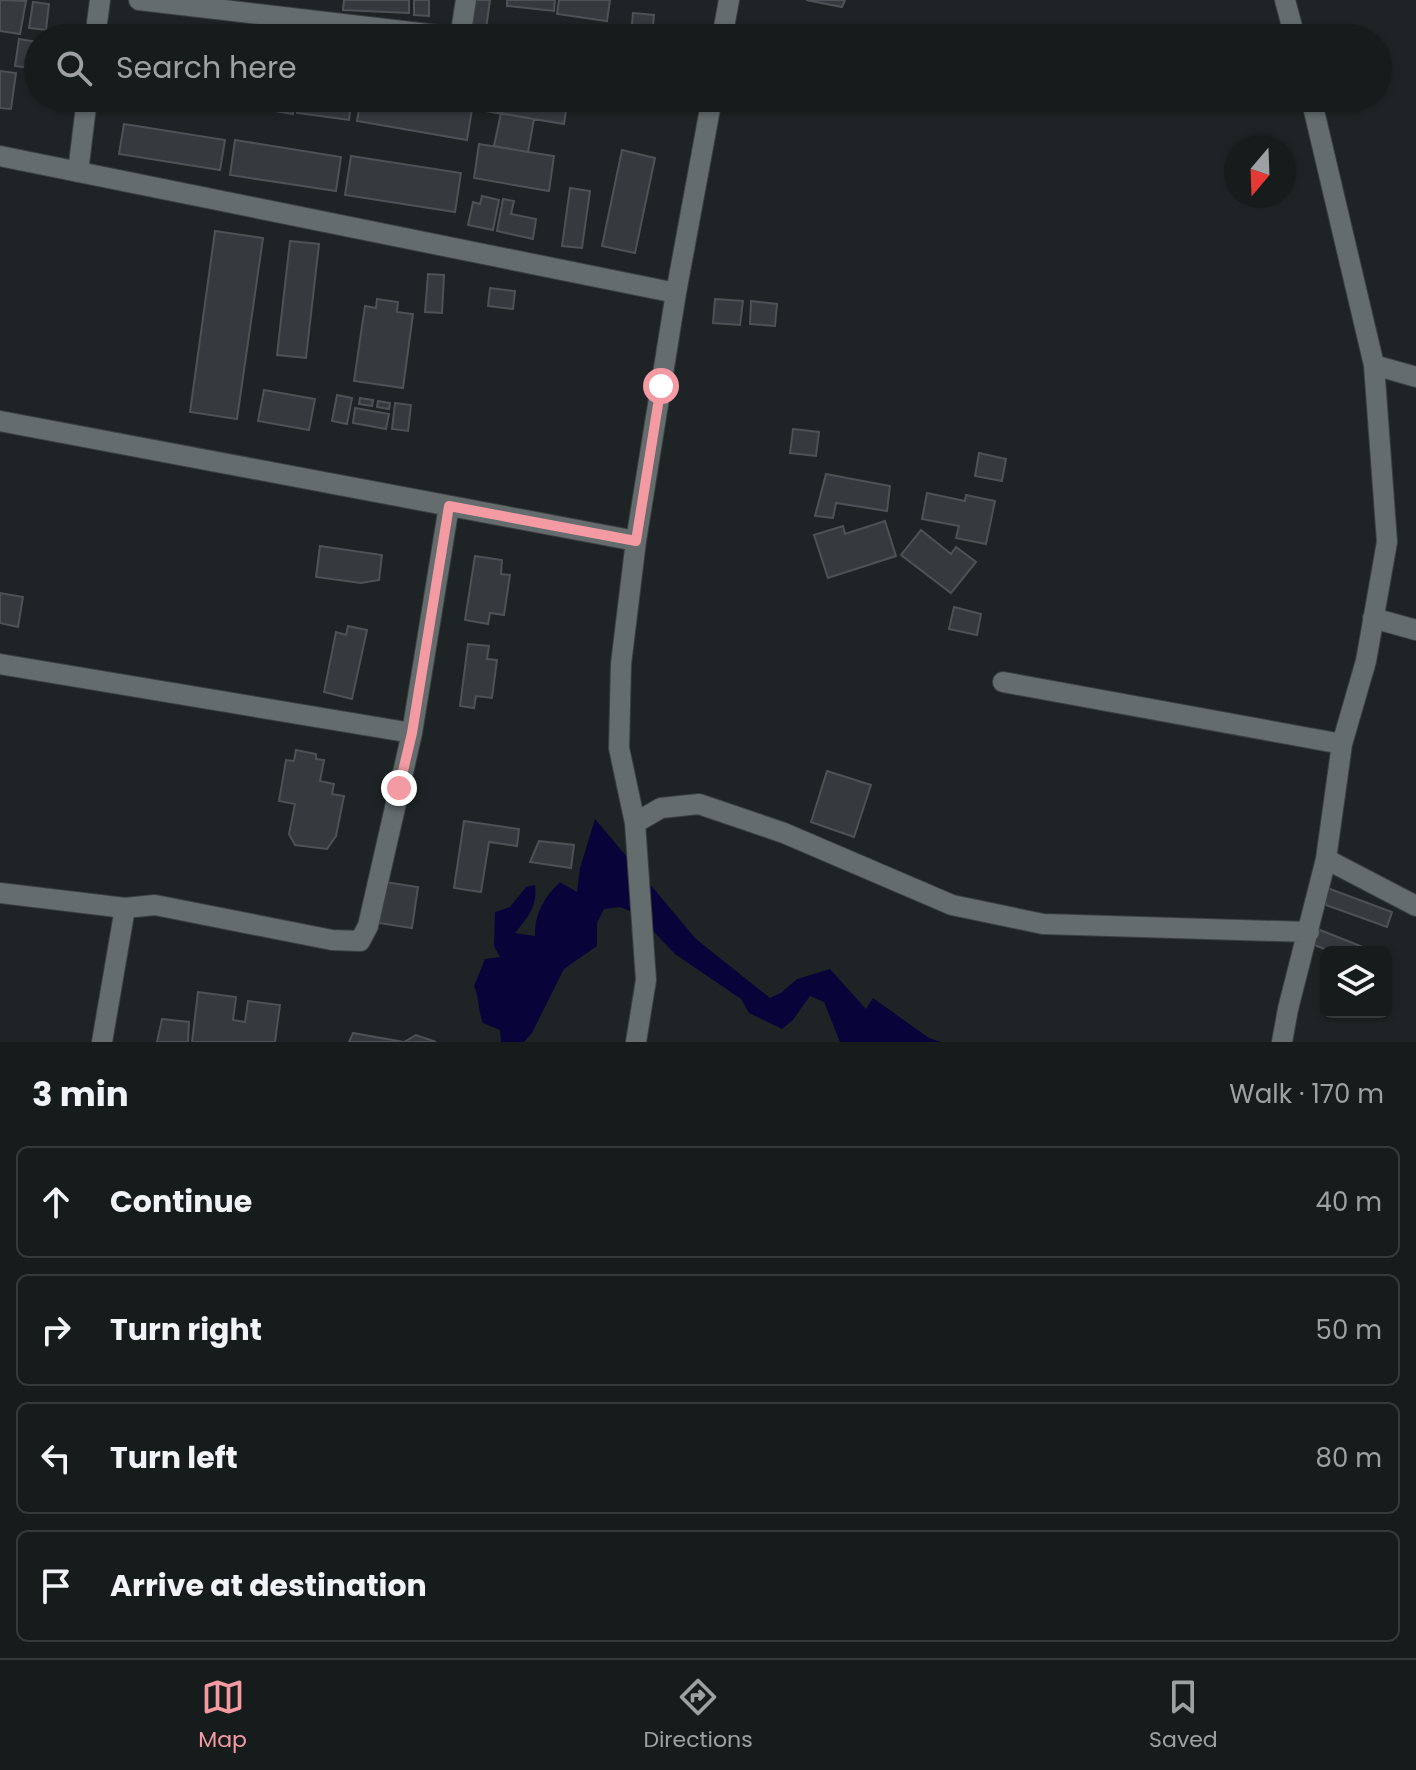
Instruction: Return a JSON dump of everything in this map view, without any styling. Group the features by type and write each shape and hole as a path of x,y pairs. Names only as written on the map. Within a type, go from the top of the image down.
{"street":[{"path":"97,24 100,0"},
{"path":"139,0 264,7 372,24"},
{"path":"463,24 466,0"},
{"path":"725,24 729,0"},
{"path":"1285,0 1291,24"},
{"path":"78,172 85,112"},
{"path":"636,1042 646,980 635,823 619,748 621,664 636,541 676,293 709,112"},
{"path":"1282,1042 1326,859 1342,744 1366,661 1387,542 1374,365 1314,112"},
{"path":"0,156 676,293"},
{"path":"1374,365 1416,377"},
{"path":"0,421 636,541"},
{"path":"0,893 125,908 155,905 332,940 360,941 368,926 412,733 449,506"},
{"path":"1373,618 1416,630"},
{"path":"0,664 412,733"},
{"path":"1003,682 1342,744"},
{"path":"635,823 661,808 699,804 784,833 952,905 1043,924 1309,932"},
{"path":"1326,859 1416,906"},
{"path":"102,1042 125,908"}],"shaded area":[{"path":"595,819 696,939 770,998 797,979 830,969 866,1009 873,998 929,1038 941,1042 840,1042 824,1002 810,996 793,1020 782,1029 749,1013 741,999 675,954 637,914 620,907 604,909 597,923 597,946 564,969 532,1033 524,1042 501,1042 500,1030 483,1023 474,986 485,959 500,957 494,946 495,912 510,907 526,887 535,885 533,905 515,933 535,936 538,914 554,888 560,882 577,892 580,868"}],"building":[{"path":"0,0 26,1 20,34 0,31"},
{"path":"344,0 409,0 409,13 343,10"},
{"path":"414,0 429,0 429,16 414,15"},
{"path":"475,0 490,0 487,24 472,24"},
{"path":"507,0 555,0 554,11 507,6"},
{"path":"559,0 610,0 607,21 557,14"},
{"path":"806,0 845,0 842,7"},
{"path":"33,2 49,4 47,24 30,24"},
{"path":"633,13 654,15 653,24 632,24"},
{"path":"19,39 24,40 24,67 15,66"},
{"path":"0,71 16,73 11,109 0,108"},
{"path":"297,112 350,112 349,120"},
{"path":"359,112 472,112 467,140 357,121"},
{"path":"491,112 566,112 564,124"},
{"path":"501,113 534,119 528,152 494,146"},
{"path":"124,124 225,140 220,170 119,154"},
{"path":"235,140 341,157 336,191 230,175"},
{"path":"479,144 554,156 549,191 474,178"},
{"path":"622,150 655,158 635,253 602,246"},
{"path":"351,156 461,173 455,212 345,195"},
{"path":"570,188 590,191 582,248 562,246"},
{"path":"482,196 499,200 493,230 468,225 473,202 480,204"},
{"path":"503,199 514,201 511,214 536,219 533,239 497,231"},
{"path":"215,231 263,238 237,419 190,412"},
{"path":"290,241 319,244 306,358 277,355"},
{"path":"428,274 444,275 442,313 425,312"},
{"path":"490,288 515,291 513,309 488,306"},
{"path":"377,299 398,302 397,312 413,314 403,388 354,381 365,306 376,308"},
{"path":"715,299 743,301 740,325 713,323"},
{"path":"751,301 777,304 775,326 750,324"},
{"path":"264,390 315,399 309,430 258,421"},
{"path":"337,395 352,398 347,424 332,421"},
{"path":"360,398 373,400 372,406 359,404"},
{"path":"378,401 390,403 389,409 377,407"},
{"path":"395,403 411,405 408,431 392,429"},
{"path":"355,408 389,414 386,429 353,423"},
{"path":"793,429 819,432 816,456 790,453"},
{"path":"979,453 1006,459 1002,481 975,476"},
{"path":"826,474 890,486 887,511 836,503 833,518 815,516"},
{"path":"927,493 965,501 966,495 995,501 986,544 956,538 959,526 922,519"},
{"path":"885,521 896,556 828,578 814,535 843,526 845,534"},
{"path":"921,530 951,554 956,547 976,562 951,593 901,555"},
{"path":"320,546 382,555 379,580 361,583 316,577"},
{"path":"475,556 502,560 501,574 510,575 504,615 490,613 488,624 465,620"},
{"path":"0,593 23,597 18,627 0,623"},
{"path":"954,607 981,614 977,635 949,629"},
{"path":"348,626 367,630 352,699 324,692 336,632 346,635"},
{"path":"468,644 489,646 487,659 497,660 492,698 476,696 474,708 460,706"},
{"path":"296,750 316,754 316,759 324,760 320,781 334,784 332,794 344,796 336,836 327,849 295,845 289,834 295,804 279,801 286,760 294,761"},
{"path":"827,771 871,785 854,837 811,822"},
{"path":"464,821 519,829 517,846 489,842 481,892 454,888"},
{"path":"539,841 574,845 571,868 530,862"},
{"path":"385,882 418,887 412,928 379,923"},
{"path":"1322,886 1392,912 1387,927 1326,905"},
{"path":"1315,928 1360,946 1320,947 1309,943"},
{"path":"198,992 236,997 233,1020 245,1022 248,1001 280,1005 275,1042 192,1042"},
{"path":"162,1019 189,1022 188,1042 157,1042"},
{"path":"353,1033 404,1042 349,1042"},
{"path":"416,1035 436,1042 404,1042"}],"route":[{"path":"399,788 412,733 449,506 636,541 661,386"}]}
